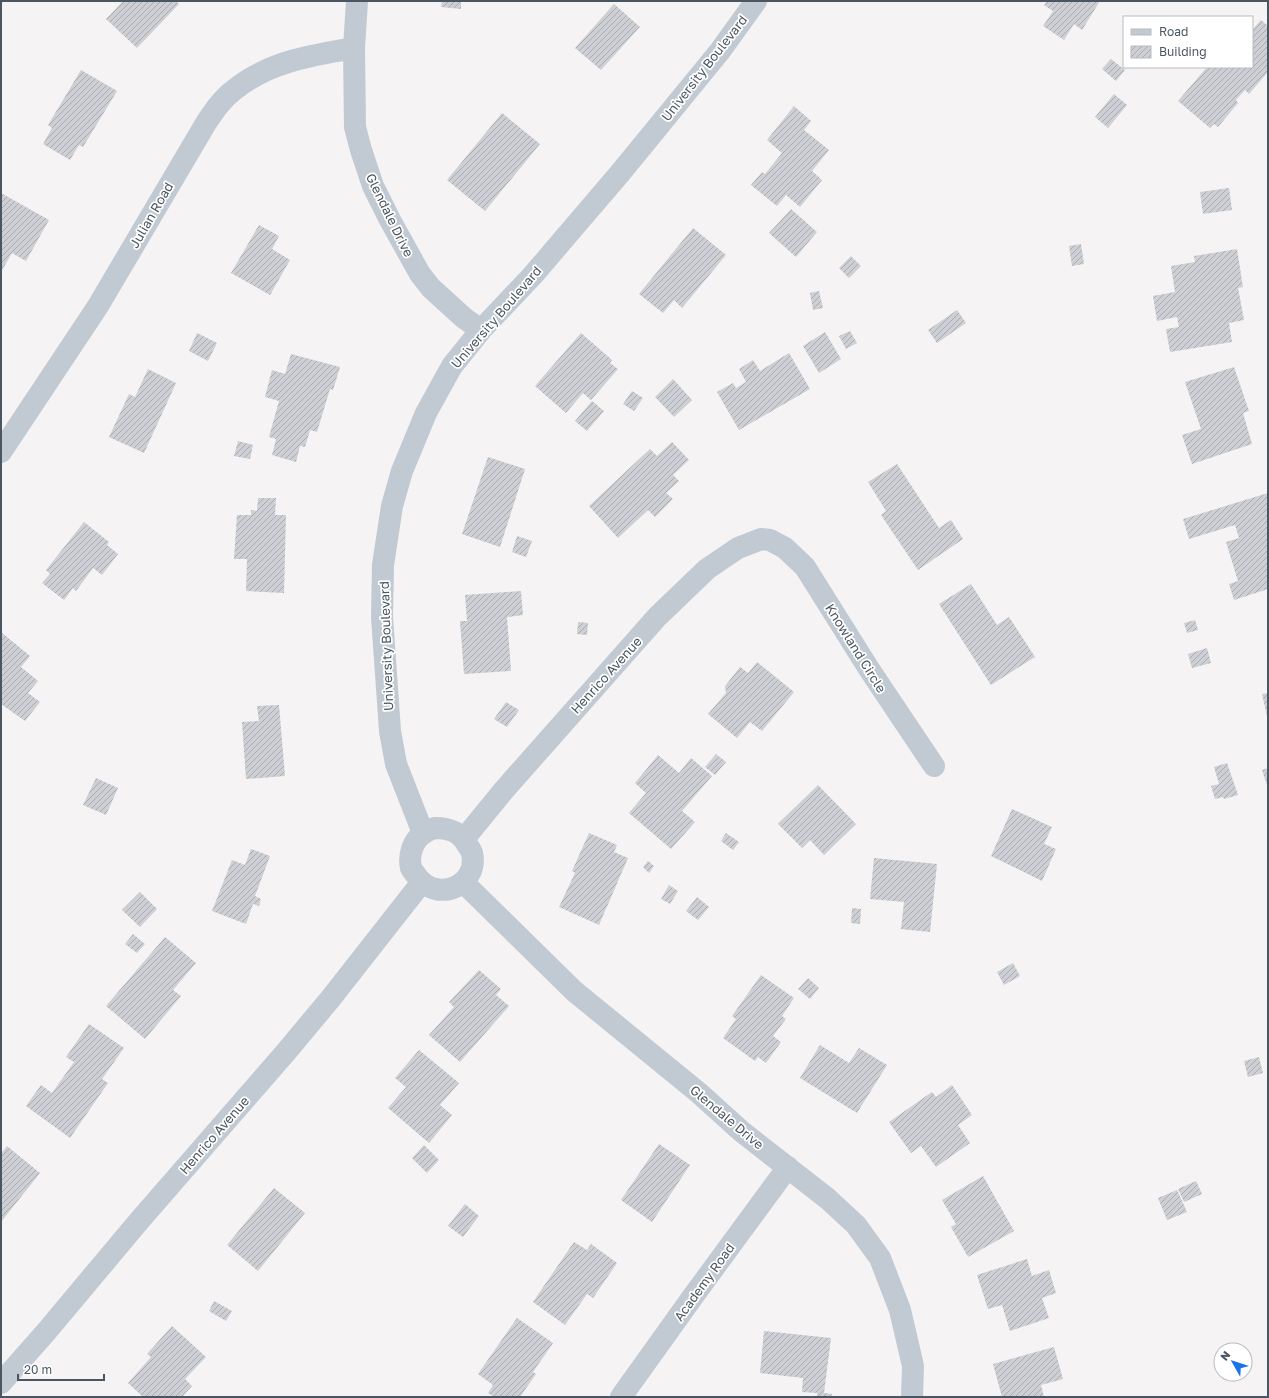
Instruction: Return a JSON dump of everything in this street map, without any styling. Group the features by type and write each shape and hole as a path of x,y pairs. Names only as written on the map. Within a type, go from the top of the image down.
{"street":[{"name":"Glendale Drive","path":"357,1 354,48 355,127 373,186 420,274 431,288 464,318 482,330"},
{"name":"University Boulevard","path":"423,833 396,764 390,731 382,617 383,565 394,499 402,471 426,413 452,366 621,172 720,51 756,1"},
{"name":"Julian Road","path":"1,452 98,306 206,123 218,106 249,78 265,70 304,57 354,48"},
{"name":"Henrico Avenue","path":"464,838 504,790 657,617 707,569 738,548 761,539 770,540"},
{"name":"Knowland Circle","path":"770,540 786,548 805,567 869,669 934,766"},
{"path":"435,828 445,828 454,831 464,838 472,852 472,863 469,874 463,882 453,888 442,891 430,888 422,882 412,869 410,858 414,843 423,833 435,828"},
{"name":"Henrico Avenue","path":"1,1384 139,1220 291,1046 331,998 422,882"},
{"name":"Glendale Drive","path":"463,882 574,990 699,1093 741,1131 828,1199 856,1226 880,1258 900,1310 913,1366 912,1397"},
{"name":"Academy Road","path":"621,1397 788,1167"}],"building":[{"path":"123,1 176,1 179,4 137,48 106,19"},
{"path":"442,1 461,1 461,9 441,7"},
{"path":"1047,1 1100,1 1082,30 1074,24 1064,40 1043,26 1053,11 1044,5"},
{"path":"614,4 640,27 601,70 575,48"},
{"path":"1261,20 1268,26 1268,72 1249,94 1245,90 1236,100 1238,103 1218,127 1214,124 1210,128 1178,101 1206,68 1253,68 1253,29"},
{"path":"1111,59 1125,70 1116,81 1102,69"},
{"path":"81,70 117,91 83,147 79,145 70,160 43,144 52,128 48,125"},
{"path":"1114,94 1127,105 1108,128 1095,117"},
{"path":"794,106 811,121 804,130 829,150 812,171 822,180 800,207 786,195 777,206 751,185 762,172 765,174 782,153 767,140"},
{"path":"502,113 540,144 485,211 447,180"},
{"path":"1229,188 1232,210 1203,214 1200,192"},
{"path":"1,193 49,220 26,261 12,253 1,272"},
{"path":"791,209 817,232 796,257 769,233"},
{"path":"259,225 279,236 272,249 290,260 270,295 231,273"},
{"path":"693,228 726,255 682,308 674,300 663,313 639,294"},
{"path":"1081,244 1084,264 1072,266 1069,246"},
{"path":"1237,249 1243,287 1238,288 1244,320 1229,323 1232,342 1170,352 1166,329 1179,327 1177,317 1157,321 1153,296 1175,292 1171,266 1195,262 1194,256"},
{"path":"851,256 861,266 849,278 839,268"},
{"path":"819,291 823,308 813,310 810,293"},
{"path":"957,310 966,323 937,343 928,330"},
{"path":"850,331 857,343 846,349 839,336"},
{"path":"825,332 841,359 819,373 803,346"},
{"path":"197,333 217,343 208,361 189,351"},
{"path":"581,333 612,360 610,363 618,369 591,400 583,393 566,413 535,386"},
{"path":"789,353 810,389 739,430 717,392 733,383 736,388 746,382 739,369 753,360 760,371"},
{"path":"291,354 340,367 333,390 330,389 317,432 310,430 305,447 300,446 296,462 272,455 276,439 269,437 279,401 265,397 272,370 285,374"},
{"path":"1234,367 1249,411 1243,413 1252,444 1192,464 1182,435 1201,429 1185,382"},
{"path":"148,369 176,383 144,453 109,437 129,394 135,397"},
{"path":"673,379 692,400 674,417 655,397"},
{"path":"632,391 643,398 634,411 623,404"},
{"path":"592,401 604,411 587,431 575,421"},
{"path":"238,441 253,445 250,459 234,456"},
{"path":"672,442 689,460 673,475 679,481 666,493 673,499 655,517 648,510 618,538 589,506 650,449 657,456"},
{"path":"488,457 525,469 500,547 462,534"},
{"path":"897,464 939,528 951,520 963,539 918,570 881,515 886,511 868,482"},
{"path":"1268,493 1268,589 1234,600 1229,584 1238,581 1226,542 1239,538 1235,525 1189,539 1183,519"},
{"path":"258,498 276,498 275,515 286,515 284,593 246,591 247,559 234,559 237,515 251,515 251,510 257,511"},
{"path":"84,522 109,542 107,545 118,554 102,575 93,568 76,591 73,588 64,600 42,583 50,574 46,570"},
{"path":"517,536 532,541 526,557 512,552"},
{"path":"971,584 997,625 1009,617 1035,657 991,685 939,604"},
{"path":"521,591 523,615 507,617 511,671 464,674 460,621 467,621 465,595"},
{"path":"1195,620 1198,630 1187,633 1184,623"},
{"path":"578,622 588,623 587,635 577,634"},
{"path":"1,632 30,656 21,667 38,681 28,693 40,702 25,721 1,704"},
{"path":"1207,648 1211,663 1192,668 1188,654"},
{"path":"757,662 794,692 762,731 750,722 737,738 708,714 726,693 725,686 740,667 748,673"},
{"path":"1268,693 1268,716 1267,716 1262,694"},
{"path":"506,702 519,710 507,727 494,719"},
{"path":"279,705 285,776 246,779 242,722 259,721 257,706"},
{"path":"716,754 726,762 715,775 705,767"},
{"path":"658,755 679,773 691,758 712,776 682,811 695,822 671,849 629,813 646,793 635,783"},
{"path":"1227,763 1238,795 1224,799 1223,797 1215,799 1211,786 1219,784 1214,767"},
{"path":"1268,768 1268,788 1262,770"},
{"path":"96,778 118,788 106,815 83,805"},
{"path":"818,785 856,824 824,855 810,840 802,848 778,824"},
{"path":"1012,809 1052,827 1044,844 1056,849 1042,881 991,856"},
{"path":"589,833 617,845 614,852 628,858 599,925 559,907 575,873 572,871"},
{"path":"726,833 739,842 733,850 721,841"},
{"path":"251,849 270,856 255,896 261,899 259,906 253,904 246,924 212,911 232,860 245,865"},
{"path":"874,858 937,864 930,932 901,929 904,902 870,899"},
{"path":"648,861 654,866 649,873 643,867"},
{"path":"669,885 678,891 670,904 661,899"},
{"path":"140,892 157,909 140,927 122,910"},
{"path":"697,897 709,907 698,920 686,911"},
{"path":"852,908 861,909 860,924 851,923"},
{"path":"133,934 145,944 137,953 125,944"},
{"path":"165,937 196,963 173,990 181,996 145,1039 106,1006"},
{"path":"1013,963 1020,976 1004,985 997,972"},
{"path":"479,970 501,989 496,995 509,1006 460,1062 429,1035 454,1007 449,1002"},
{"path":"761,975 794,998 782,1016 786,1019 773,1036 781,1042 766,1063 758,1057 755,1061 723,1038 736,1019 732,1016"},
{"path":"808,978 819,988 810,999 798,989"},
{"path":"89,1024 124,1048 102,1079 108,1083 70,1138 26,1106 41,1085 52,1093 74,1062 66,1057"},
{"path":"820,1045 849,1063 859,1048 887,1065 857,1113 800,1078"},
{"path":"419,1050 459,1083 440,1105 452,1115 429,1143 388,1108 406,1087 395,1078"},
{"path":"1259,1057 1263,1073 1248,1077 1244,1061"},
{"path":"952,1085 972,1115 958,1125 970,1143 936,1167 921,1146 911,1153 889,1122 932,1092 936,1097"},
{"path":"659,1144 690,1165 652,1222 621,1200"},
{"path":"424,1145 439,1160 427,1173 412,1158"},
{"path":"7,1146 40,1173 1,1222 1,1154"},
{"path":"983,1176 1014,1231 968,1257 951,1227 956,1224 942,1200"},
{"path":"1196,1181 1202,1194 1184,1202 1178,1189"},
{"path":"274,1188 305,1213 258,1271 227,1245"},
{"path":"1177,1190 1187,1212 1167,1220 1158,1198"},
{"path":"465,1204 479,1216 463,1237 448,1226"},
{"path":"574,1242 587,1250 591,1244 617,1263 593,1298 587,1294 565,1325 533,1302"},
{"path":"1027,1259 1032,1276 1049,1270 1056,1293 1042,1298 1049,1318 1010,1331 1002,1305 988,1309 977,1275"},
{"path":"214,1301 232,1311 226,1321 209,1311"},
{"path":"517,1318 553,1343 533,1372 536,1374 520,1397 494,1397 488,1393 493,1385 478,1374"},
{"path":"172,1326 206,1357 185,1379 192,1386 182,1397 143,1397 128,1383 151,1357 147,1354"},
{"path":"764,1331 831,1338 824,1393 832,1394 831,1397 817,1397 817,1393 802,1392 803,1378 760,1373"},
{"path":"1054,1347 1063,1379 1041,1385 1044,1397 1002,1397 993,1364"}]}
